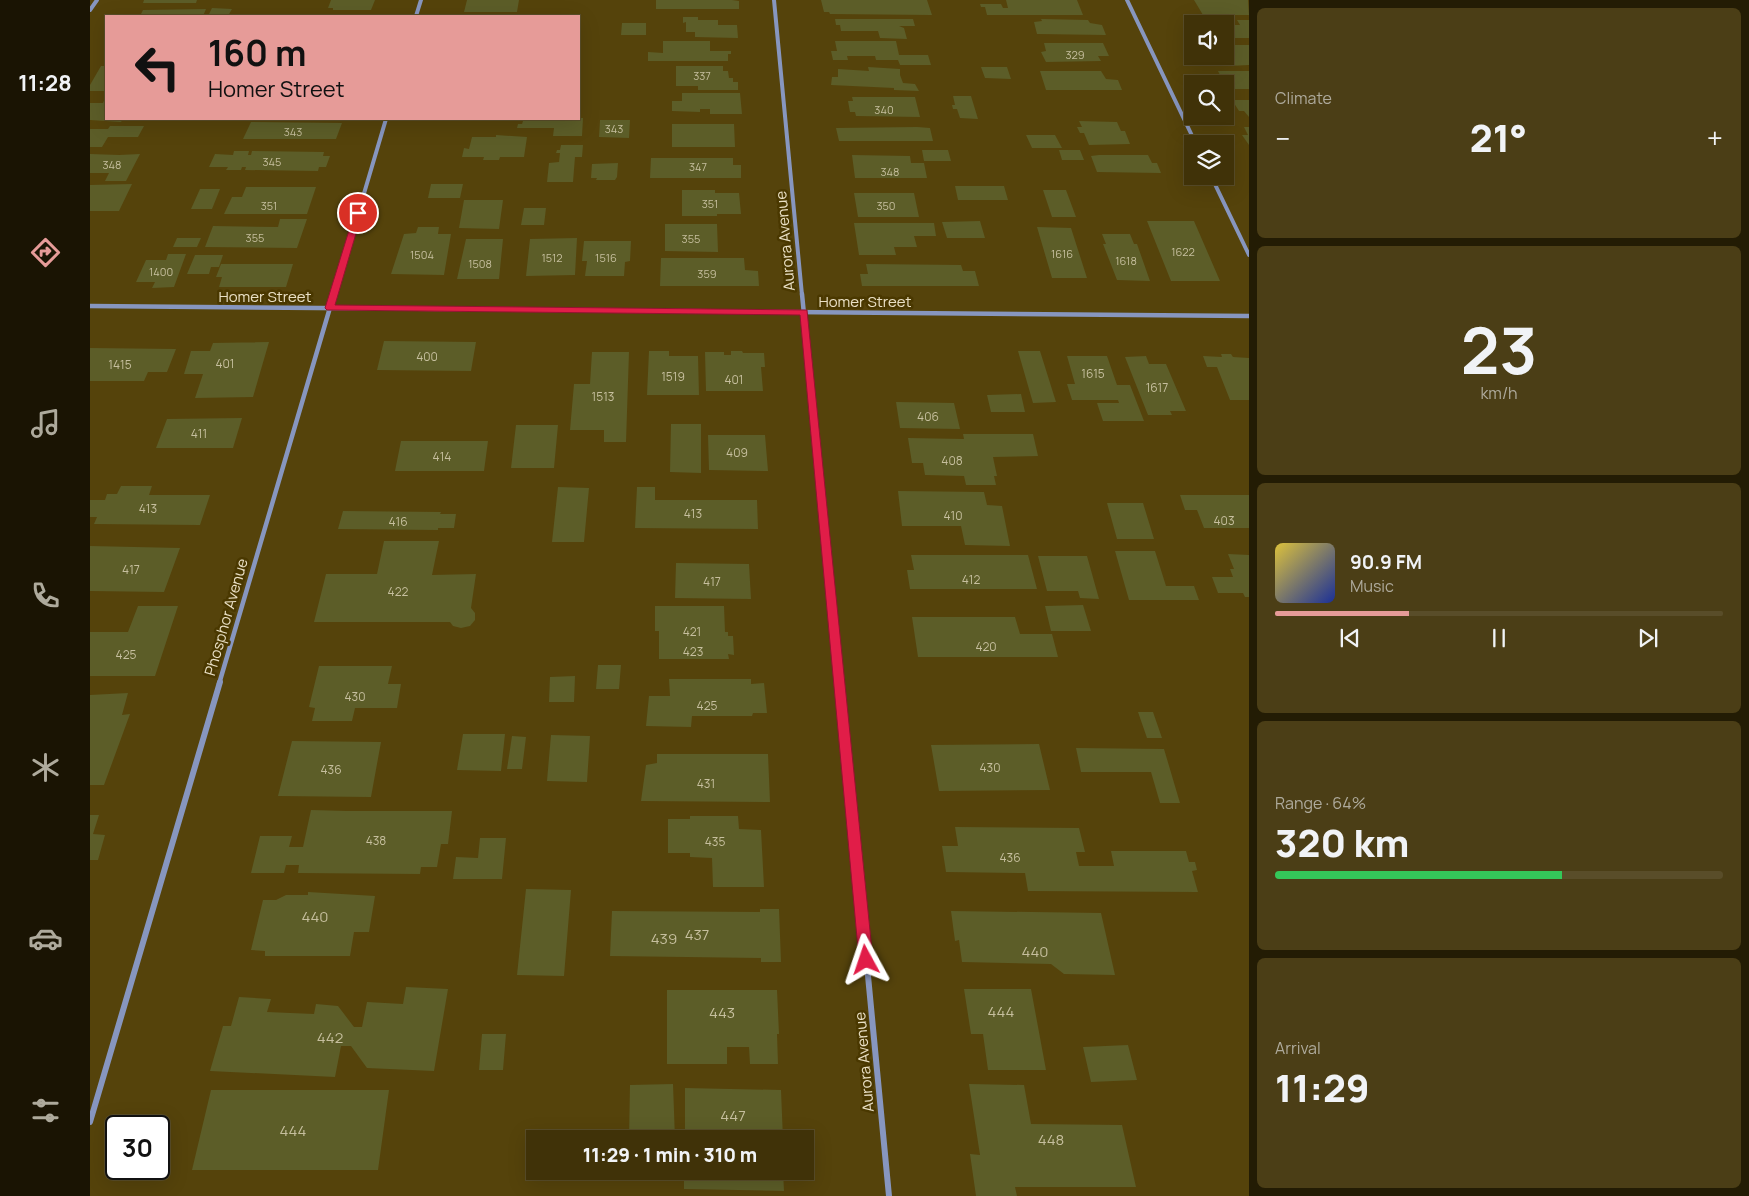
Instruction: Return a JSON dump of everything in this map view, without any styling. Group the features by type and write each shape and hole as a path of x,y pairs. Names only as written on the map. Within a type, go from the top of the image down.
{"street":[{"path":"90,10 97,0"},
{"path":"416,15 421,0"},
{"name":"Aurora Avenue","path":"774,0 889,1196"},
{"path":"1127,0 1192,135"},
{"name":"Phosphor Avenue","path":"90,1122 386,120"},
{"path":"1215,185 1249,255"},
{"name":"Homer Street","path":"90,306 1249,316"}],"building":[{"path":"144,0 197,0 196,3 143,3"},
{"path":"331,0 375,0 371,10 333,10 333,8 328,8"},
{"path":"467,0 519,0 517,12 464,12"},
{"path":"656,0 732,0 739,1 739,9 656,9"},
{"path":"821,0 927,0 932,15 830,14 829,12 824,12"},
{"path":"1006,0 1077,0 1083,15 987,15 985,7 981,7 980,4 1001,4 1003,8 1008,8"},
{"path":"1194,0 1248,0 1249,15 1203,15"},
{"path":"212,8 232,9 229,15 208,15"},
{"path":"206,9 203,15 140,15 143,10"},
{"path":"683,17 698,17 698,20 718,20 718,25 737,25 738,38 695,37 695,32 686,32 686,22 683,23"},
{"path":"835,19 913,19 915,26 899,26 904,28 907,39 880,38 878,31 841,31 840,25 836,25"},
{"path":"1041,19 1088,20 1090,23 1102,25 1106,35 1037,34 1034,22 1042,21"},
{"path":"1237,20 1249,20 1249,38 1234,38 1234,25 1240,25"},
{"path":"622,23 646,23 646,35 621,35"},
{"path":"663,41 710,41 710,51 731,51 731,54 728,54 728,61 648,61 648,52 663,53"},
{"path":"835,41 896,41 899,55 928,55 931,65 900,65 898,60 876,60 875,56 847,56 848,60 833,60 831,51 837,51"},
{"path":"1044,43 1103,43 1109,56 1098,56 1101,61 1046,62 1041,52 1046,51"},
{"path":"1234,45 1249,45 1249,65 1229,66 1234,65"},
{"path":"101,66 105,66 105,91 90,91 90,85"},
{"path":"676,66 723,66 723,71 728,71 729,78 733,78 733,82 738,82 738,90 698,90 698,86 676,86"},
{"path":"868,67 900,69 903,83 915,84 919,91 831,85 832,77 838,77 838,69 869,71"},
{"path":"981,67 1007,67 1011,79 985,78"},
{"path":"1040,71 1101,71 1106,79 1118,80 1122,90 1046,90"},
{"path":"1218,71 1249,71 1249,89 1234,89 1234,75 1220,75"},
{"path":"682,93 740,93 742,114 710,114 710,109 700,109 700,112 672,111 672,101 682,101"},
{"path":"953,96 971,96 978,119 960,118 957,109 953,109 952,105 955,105"},
{"path":"852,97 915,97 920,117 856,116 855,112 850,112 848,101 853,101"},
{"path":"105,98 105,120 122,120 121,122 90,120 90,103 103,103"},
{"path":"1234,100 1249,100 1249,117 1244,111 1239,111"},
{"path":"580,118 583,118 582,136 553,136 554,128 517,128 518,124 522,124 523,121 519,120 580,120"},
{"path":"600,120 630,120 629,138 599,137"},
{"path":"1079,121 1117,122 1121,131 1125,131 1130,144 1089,145 1084,133 1080,133 1077,127 1082,127"},
{"path":"251,122 342,123 336,139 243,139"},
{"path":"672,124 734,124 735,147 672,147"},
{"path":"110,126 144,126 138,137 108,137 102,147 90,147 90,129 108,129"},
{"path":"1244,127 1249,127 1249,145 1242,135 1248,135"},
{"path":"836,128 930,128 933,141 839,141"},
{"path":"496,135 527,137 524,157 500,157 499,160 483,160 484,157 462,157 464,148 469,149 472,137 496,137"},
{"path":"1026,135 1055,135 1062,148 1032,148"},
{"path":"561,145 583,145 582,157 575,157 573,182 547,182 549,163 559,162 560,153 556,153 557,150 560,150"},
{"path":"922,150 948,150 951,161 924,161"},
{"path":"1059,150 1080,150 1084,160 1062,160"},
{"path":"234,151 249,151 248,155 251,155 252,151 324,152 323,156 330,156 326,167 319,167 318,171 245,170 246,167 242,167 241,170 226,170 228,167 209,167 215,154 233,155"},
{"path":"90,154 140,154 126,181 105,181 109,173 90,173"},
{"path":"852,155 910,156 911,163 924,163 927,178 855,178"},
{"path":"1148,155 1152,163 1157,163 1161,173 1097,172 1091,156"},
{"path":"651,158 733,158 733,165 741,165 741,178 650,178"},
{"path":"618,163 615,180 596,180 597,178 591,178 592,164"},
{"path":"132,184 119,211 90,211 90,185"},
{"path":"431,184 463,184 460,198 428,198"},
{"path":"955,186 1004,186 1008,200 958,200"},
{"path":"246,187 316,187 307,214 224,214 232,197 242,197"},
{"path":"200,189 220,189 212,209 191,209"},
{"path":"682,190 715,190 715,193 739,193 741,214 682,216"},
{"path":"1043,190 1066,190 1076,217 1052,217"},
{"path":"854,193 914,193 919,217 858,217"},
{"path":"464,200 503,200 499,229 459,228"},
{"path":"524,208 546,208 544,225 521,225"},
{"path":"280,219 307,219 297,248 205,247 213,226 278,227"},
{"path":"980,221 985,238 947,238 942,222"},
{"path":"1147,221 1194,221 1220,281 1171,281"},
{"path":"854,223 934,223 936,236 914,236 917,247 894,247 896,255 859,255"},
{"path":"665,224 717,224 718,252 665,251"},
{"path":"418,227 439,227 438,234 451,234 444,275 391,274 404,234 416,233"},
{"path":"1037,227 1071,228 1087,278 1052,278"},
{"path":"1102,234 1130,234 1134,244 1137,244 1150,281 1117,280 1103,244 1106,244"},
{"path":"177,238 201,238 197,247 173,247"},
{"path":"577,238 575,275 526,276 530,239"},
{"path":"466,239 503,239 499,279 457,279"},
{"path":"584,241 631,241 630,261 625,262 624,276 585,276 587,261 582,261"},
{"path":"168,254 186,254 174,287 152,288 155,282 136,282 146,260 166,260"},
{"path":"195,255 223,255 219,267 211,267 209,274 187,274"},
{"path":"661,258 744,258 745,270 758,271 759,286 660,286"},
{"path":"221,264 293,264 286,287 219,287 222,277 216,277"},
{"path":"866,264 961,265 963,271 975,271 979,286 862,286 860,274 868,274"},
{"path":"384,341 476,342 471,371 377,370"},
{"path":"269,342 253,397 195,398 203,374 184,374 191,351 210,351 213,343"},
{"path":"90,348 176,349 167,372 148,372 144,381 90,381"},
{"path":"649,351 669,351 669,356 698,356 699,395 647,395"},
{"path":"731,351 764,353 765,367 761,367 763,391 706,391 705,352 724,352 724,355 731,355"},
{"path":"1018,351 1040,351 1056,402 1033,403"},
{"path":"592,352 629,352 626,442 604,442 604,430 570,430 574,384 590,384"},
{"path":"1221,354 1249,358 1249,400 1230,400 1217,367 1207,367 1203,356 1222,357"},
{"path":"1067,356 1107,356 1117,385 1130,385 1144,421 1103,421 1097,403 1119,403 1118,400 1072,400 1067,384 1075,384"},
{"path":"1146,356 1149,364 1166,364 1186,411 1170,411 1172,415 1148,415 1125,357"},
{"path":"1021,394 1025,412 991,412 987,395"},
{"path":"896,402 954,403 960,429 900,428"},
{"path":"242,418 233,448 156,448 167,419"},
{"path":"671,424 701,424 701,473 670,472"},
{"path":"516,425 558,425 554,468 511,468"},
{"path":"963,434 1033,434 1038,456 993,457 997,476 994,476 996,485 966,485 964,476 925,475 923,463 912,463 908,438 964,439"},
{"path":"708,435 765,435 768,471 709,470"},
{"path":"401,441 488,441 484,471 395,471"},
{"path":"121,486 152,486 149,495 210,495 200,525 94,524 97,517 90,517 90,500 105,500 107,494 117,494"},
{"path":"558,487 589,488 584,542 552,542"},
{"path":"637,487 655,487 655,500 757,500 758,529 635,528"},
{"path":"898,491 984,492 987,505 1002,506 1010,546 965,545 961,526 902,526"},
{"path":"1180,495 1249,495 1249,528 1204,528 1197,510 1185,510"},
{"path":"1107,503 1143,503 1154,539 1117,539"},
{"path":"343,511 441,512 440,514 456,514 454,528 438,528 438,530 338,529"},
{"path":"384,541 439,541 432,575 476,574 471,608 475,613 475,620 470,626 461,628 453,626 450,622 314,622 326,574 377,574"},
{"path":"90,546 180,548 164,592 90,591"},
{"path":"1115,551 1155,551 1166,586 1194,586 1199,600 1129,600"},
{"path":"1228,554 1249,555 1249,597 1245,597 1243,593 1218,593 1212,577 1233,577 1230,569 1234,569"},
{"path":"911,555 1028,555 1037,589 910,589 907,570 914,570"},
{"path":"1038,556 1087,556 1099,599 1080,598 1078,591 1047,591"},
{"path":"676,563 749,564 751,599 675,598"},
{"path":"1083,605 1091,631 1051,631 1045,606"},
{"path":"138,606 178,606 155,676 90,676 90,632 128,632"},
{"path":"655,606 724,606 725,632 728,632 728,636 733,636 734,655 728,654 729,659 659,659 659,631 655,631"},
{"path":"912,617 1015,617 1020,634 1052,634 1058,657 918,657"},
{"path":"598,665 621,665 619,689 596,689"},
{"path":"319,666 392,666 388,684 401,684 397,708 355,708 352,721 312,721 315,708 309,707"},
{"path":"575,676 574,702 549,702 550,677"},
{"path":"669,679 751,679 751,684 764,683 767,713 753,713 752,716 692,716 691,727 646,726 649,696 670,696"},
{"path":"128,693 122,715 130,714 104,785 90,785 90,695"},
{"path":"1138,712 1153,712 1162,738 1147,738"},
{"path":"463,734 505,734 501,771 457,770"},
{"path":"551,735 590,736 587,782 547,781"},
{"path":"512,736 526,737 522,769 507,769"},
{"path":"292,741 381,742 371,797 278,796"},
{"path":"1039,744 1050,790 939,791 931,745"},
{"path":"1076,748 1164,749 1180,803 1160,803 1151,772 1081,772"},
{"path":"657,754 768,754 770,802 641,801 646,765 657,763"},
{"path":"311,810 452,811 448,844 441,844 437,867 421,867 420,874 298,873 299,865 286,865 284,873 251,873 260,836 292,836 289,847 303,847"},
{"path":"90,815 99,815 93,834 105,835 98,860 90,860"},
{"path":"690,816 738,816 739,829 761,830 764,887 713,887 712,858 690,857 690,853 668,853 668,819 690,819"},
{"path":"955,827 1079,828 1085,852 1076,852 1079,866 1114,866 1111,851 1186,851 1189,862 1195,862 1197,870 1192,871 1198,892 1028,891 1025,873 946,872 942,846 958,846"},
{"path":"480,838 506,838 502,879 453,879 456,857 478,858"},
{"path":"526,889 571,890 564,976 517,975"},
{"path":"308,892 375,896 369,932 354,932 350,956 265,956 265,951 251,950 263,900 276,900 286,895 308,895"},
{"path":"760,909 779,909 781,962 761,962 761,958 610,956 612,911 760,912"},
{"path":"951,911 1101,913 1115,975 1064,974 1051,964 962,962 959,940 955,941"},
{"path":"406,987 448,989 434,1071 367,1068 351,1046 341,1046 335,1077 210,1071 223,1026 231,1026 239,997 271,999 267,1012 314,1014 316,1004 338,1006 354,1027 362,1027 367,1002 403,1004"},
{"path":"964,989 1031,989 1046,1070 988,1070 983,1034 971,1034"},
{"path":"667,990 777,990 778,1064 750,1064 749,1047 727,1047 727,1064 667,1064"},
{"path":"482,1034 506,1034 503,1070 479,1070"},
{"path":"1128,1045 1137,1080 1091,1082 1083,1047"},
{"path":"673,1084 675,1130 629,1130 630,1085"},
{"path":"969,1084 1024,1085 1031,1124 1122,1125 1136,1187 1015,1187 1017,1196 976,1196 970,1154 980,1155"},
{"path":"685,1088 781,1090 783,1130 685,1130"},
{"path":"211,1090 389,1090 378,1170 192,1170"},
{"path":"684,1180 783,1180 784,1191 684,1189"}],"route":[{"path":"358,213 330,308 804,312 866,960"}]}
